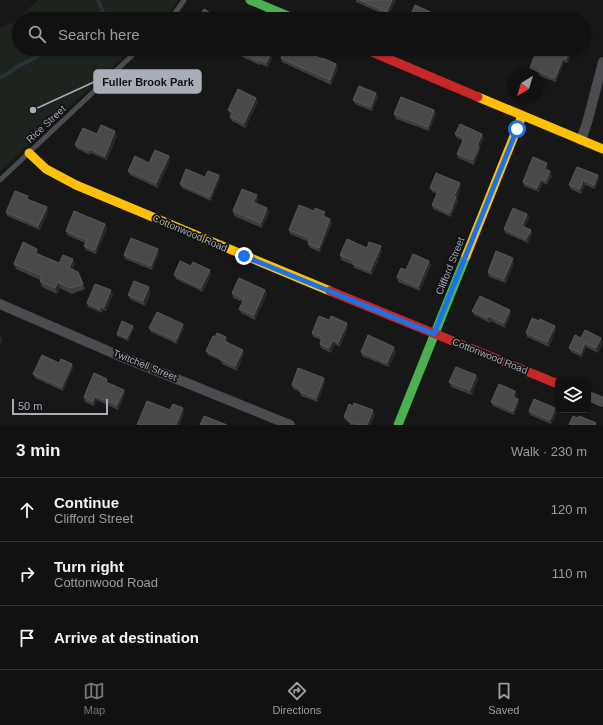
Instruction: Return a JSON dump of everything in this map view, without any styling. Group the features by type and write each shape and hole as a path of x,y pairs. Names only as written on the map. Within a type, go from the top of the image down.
{"street":[{"path":"250,0 278,12"},
{"path":"382,56 603,149"},
{"path":"580,140 589,118 603,62"},
{"name":"Clifford Street","path":"398,425 522,116"},
{"name":"Cottonwood Road","path":"29,153 46,168 76,185 555,383"},
{"name":"Twitchell Street","path":"0,304 115,354 290,425"},
{"path":"591,397 603,402"}],"lane":[{"path":"175,12 184,0"},
{"name":"Rice Street","path":"0,180 132,56"}],"shaded area":[{"path":"38,0 178,0 171,12 25,12"},
{"path":"12,23 12,56 124,56 0,171 0,27"}],"building":[{"path":"360,0 392,0 387,12"},
{"path":"415,5 430,12 412,12"},
{"path":"204,9 209,12 202,12"},
{"path":"247,56 270,56 266,63 258,59 258,61"},
{"path":"282,56 315,56 336,64 330,80 281,58"},
{"path":"534,56 567,56 566,59 563,58 555,78 543,73 543,68 530,68"},
{"path":"359,86 376,93 371,107 353,100"},
{"path":"238,89 256,98 244,123 230,117 233,112 228,110"},
{"path":"401,97 434,110 428,127 394,114"},
{"path":"460,124 482,134 477,146 479,147 473,160 457,154 464,138 455,134"},
{"path":"101,125 115,131 105,156 90,149 89,151 75,145 83,128 97,134"},
{"path":"155,150 169,156 156,183 128,171 135,156 149,163"},
{"path":"533,157 547,163 544,169 550,171 546,181 541,179 537,188 523,182"},
{"path":"577,167 598,175 594,185 583,180 580,189 569,185"},
{"path":"186,169 205,177 208,171 219,175 210,197 180,184"},
{"path":"436,173 460,183 454,196 456,197 450,213 432,205 438,191 430,188"},
{"path":"242,189 257,195 253,202 267,208 261,223 233,211"},
{"path":"15,191 28,196 27,199 47,207 38,226 6,212"},
{"path":"299,205 314,211 315,208 325,212 323,216 330,219 319,248 308,244 310,238 289,230"},
{"path":"513,208 527,214 522,226 531,230 526,239 504,229"},
{"path":"74,211 105,224 95,250 84,246 87,240 66,231"},
{"path":"131,238 158,249 151,266 124,255"},
{"path":"347,239 367,248 369,242 381,246 370,271 353,264 354,261 340,255"},
{"path":"23,242 37,249 35,253 59,263 63,255 73,259 69,268 78,272 83,284 70,288 58,282 55,288 40,281 42,276 14,264"},
{"path":"496,251 513,258 504,279 488,272"},
{"path":"413,254 429,261 418,287 397,277 401,268 406,270"},
{"path":"180,261 191,266 193,262 210,270 201,288 174,275"},
{"path":"239,278 265,290 254,315 239,309 244,299 232,293"},
{"path":"134,281 149,287 143,301 128,295"},
{"path":"95,284 111,290 104,307 102,306 100,309 87,303"},
{"path":"480,296 510,310 504,323 489,316 488,318 472,311"},
{"path":"157,312 183,324 176,340 149,328"},
{"path":"319,316 329,320 331,316 347,323 338,343 333,340 329,348 320,344 322,337 312,333"},
{"path":"532,318 539,321 540,319 555,326 547,342 526,333"},
{"path":"122,321 133,326 127,338 117,334"},
{"path":"585,330 601,338 596,348 585,343 581,353 569,348 575,335 581,338"},
{"path":"217,333 226,337 224,341 243,350 235,366 206,351 213,336 215,337"},
{"path":"368,335 394,347 387,363 361,352"},
{"path":"42,355 59,363 61,359 72,364 62,387 33,374"},
{"path":"456,367 476,375 470,390 449,382"},
{"path":"298,368 324,378 316,398 300,392 301,389 292,385"},
{"path":"94,373 107,379 106,382 124,390 117,405 95,396 93,402 84,397"},
{"path":"499,384 515,391 513,397 518,399 513,411 491,402"},
{"path":"534,399 555,408 550,420 529,411"},
{"path":"147,401 170,410 173,404 183,408 176,425 137,425"},
{"path":"354,403 373,410 367,425 358,425 348,421 349,419 344,417 349,404 353,406"},
{"path":"204,416 227,425 200,425"},
{"path":"573,416 577,418 579,416 596,423 595,425 569,425"}],"waterway":[{"path":"98,0 103,12"},
{"path":"0,77 38,56"}],"traffic: fast":[{"path":"250,0 278,12"},
{"path":"398,425 466,256"}],"traffic: slow":[{"path":"478,97 603,149"},
{"path":"466,256 522,116"},
{"path":"29,153 46,169 76,185 330,291"}],"traffic: jam":[{"path":"381,56 478,97"},
{"path":"330,291 555,383"}],"place":[{"name":"Fuller Brook Park","path":"33,110"}],"route":[{"path":"244,256 434,334 517,129"}]}
